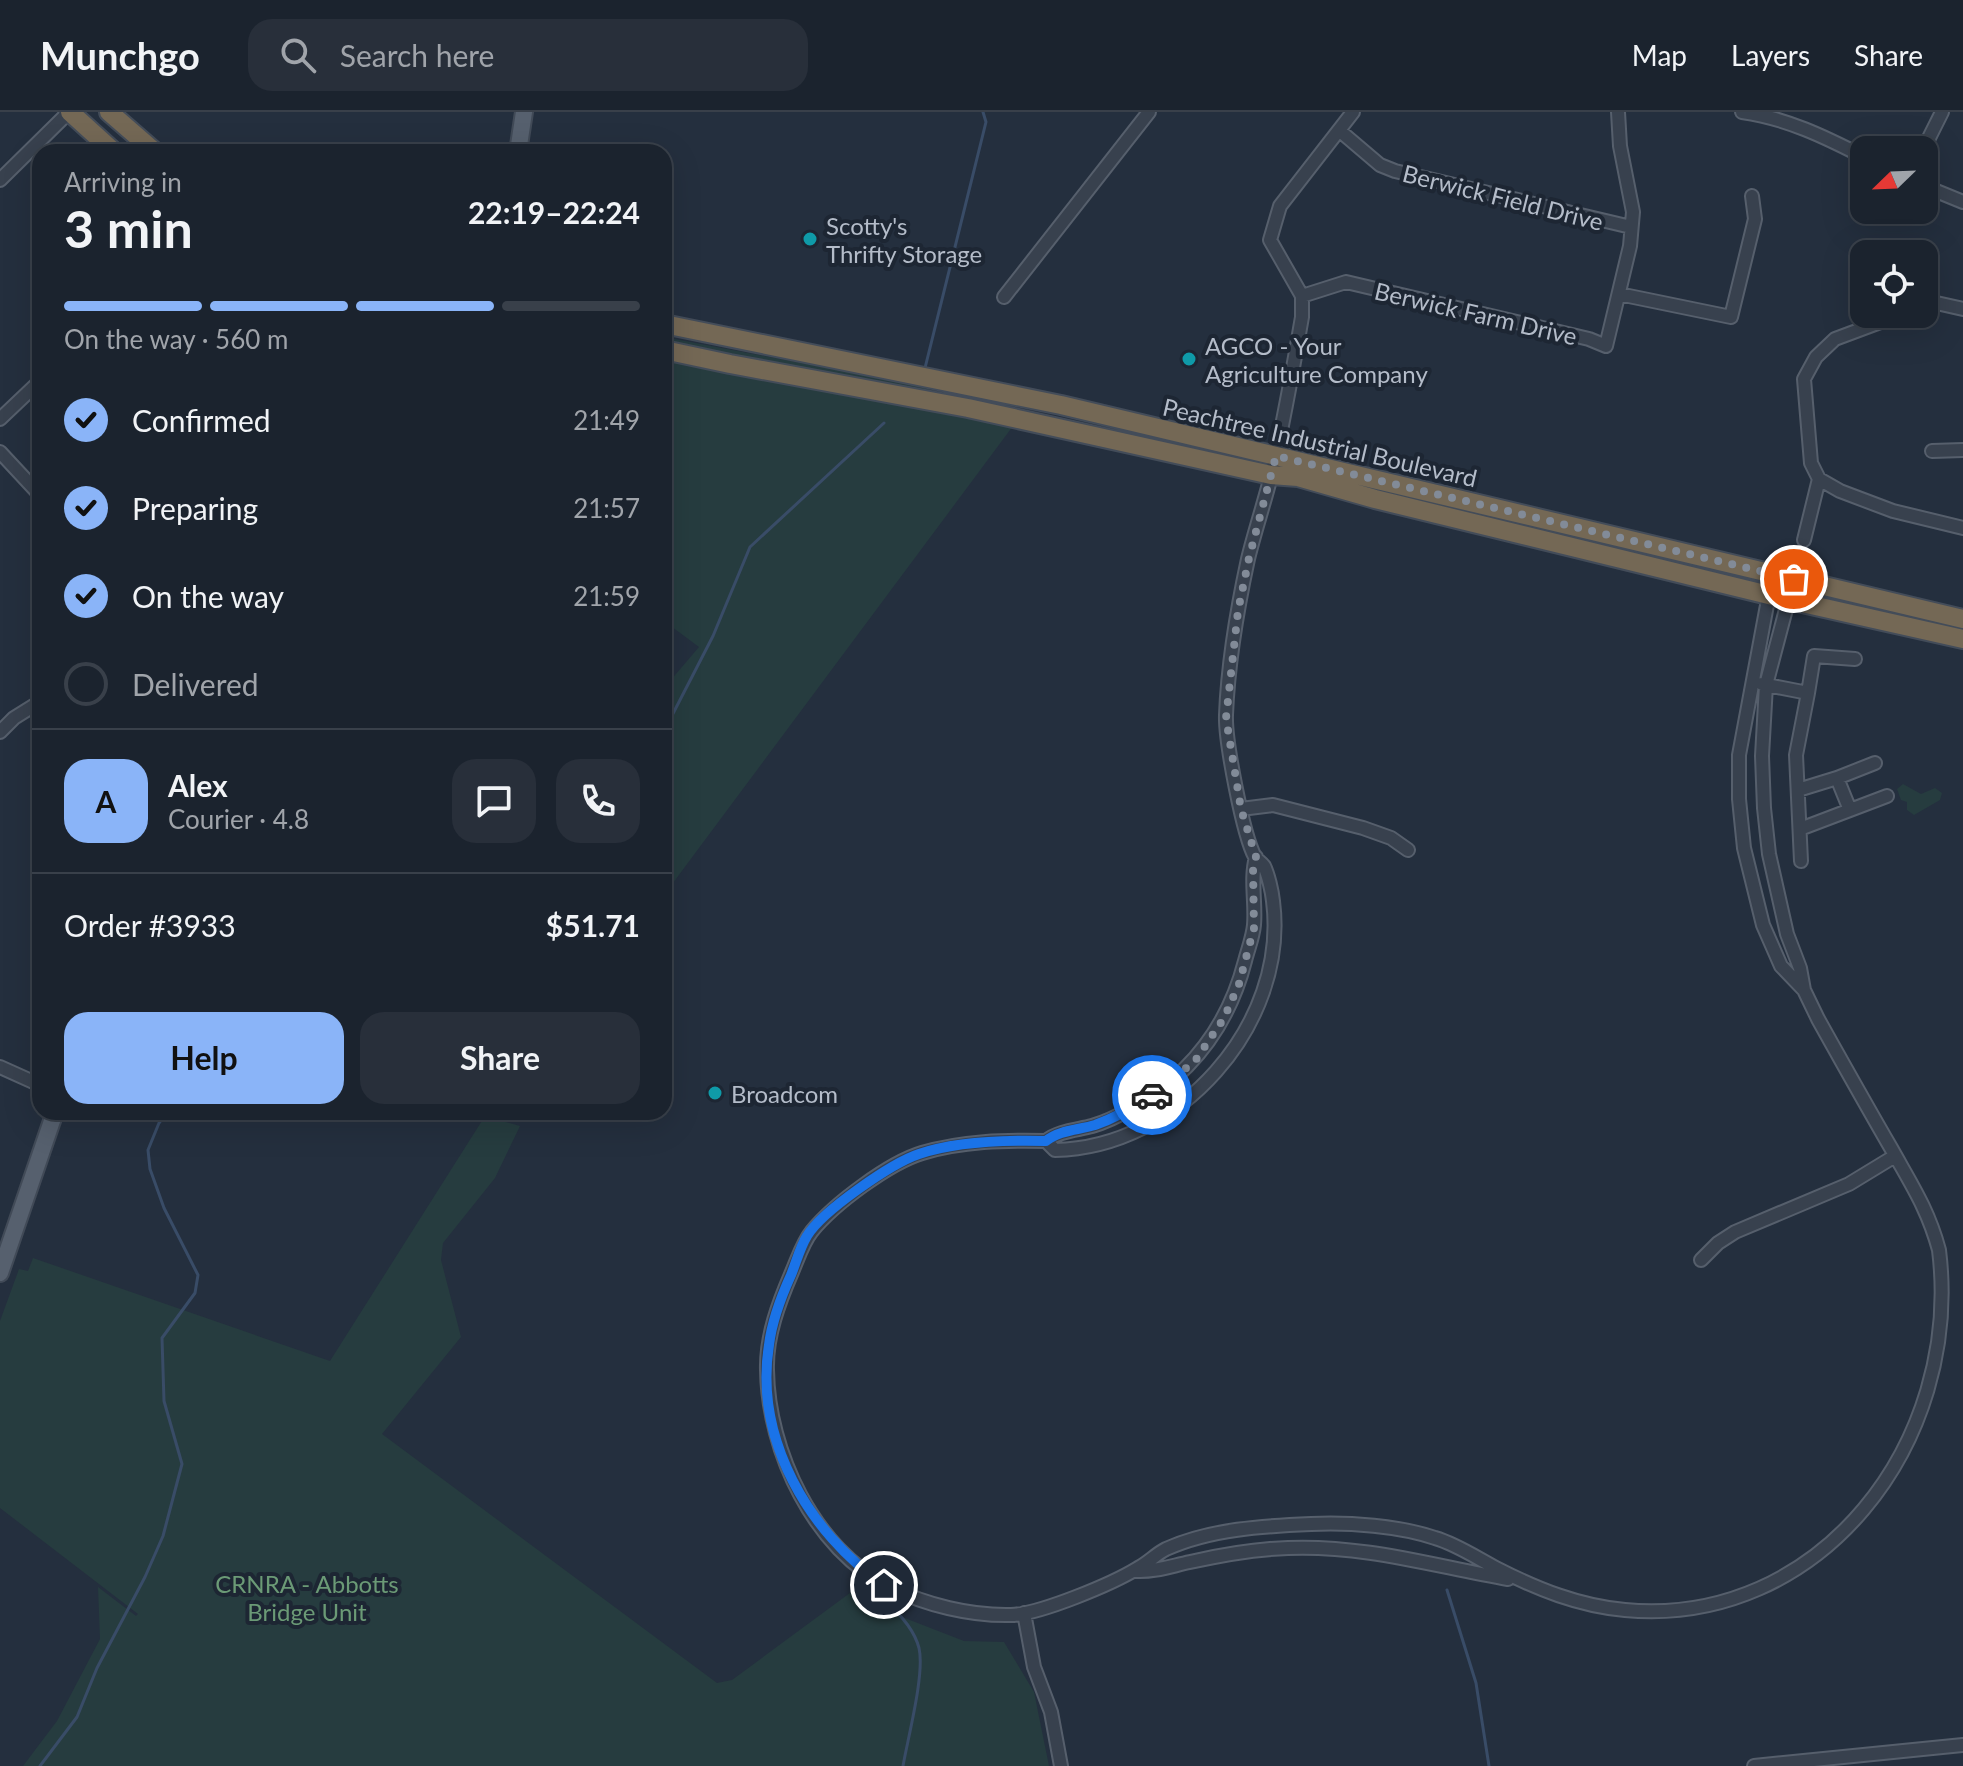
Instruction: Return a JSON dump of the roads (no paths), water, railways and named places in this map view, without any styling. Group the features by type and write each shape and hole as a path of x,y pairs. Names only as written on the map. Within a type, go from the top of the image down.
{"highway":[{"path":"70,112 105,144"},
{"path":"109,112 146,144"},
{"name":"Peachtree Industrial Boulevard","path":"672,326 1061,405 1963,619"},
{"name":"Peachtree Industrial Boulevard","path":"672,352 968,408 1271,475 1298,477 1375,499 1789,600 1963,639"}],"main road":[{"path":"519,144 524,112"},
{"path":"0,1273 52,1120"}],"street":[{"path":"37,144 70,112"},
{"path":"1004,297 1149,112"},
{"path":"1046,1141 1055,1150 1104,1143 1134,1133 1195,1094 1226,1059 1249,1024 1267,978 1273,938 1273,900 1264,866 1256,857 1241,809 1226,718 1238,611 1276,456 1302,317 1302,296 1270,240 1280,206 1353,112"},
{"name":"Berwick Farm Drive","path":"1302,296 1346,282 1589,339 1606,346 1630,246 1633,212 1620,146 1618,112"},
{"path":"1742,112 1767,114 1850,150"},
{"path":"1930,136 1942,112"},
{"name":"Berwick Field Drive","path":"1340,131 1380,165 1395,171 1631,227"},
{"path":"0,180 32,149"},
{"path":"1938,192 1963,202"},
{"path":"1619,294 1731,317 1755,219 1752,196"},
{"path":"1938,303 1963,309"},
{"path":"1864,328 1835,339 1816,357 1804,379 1811,463 1819,479 1840,491 1893,511 1963,528"},
{"path":"0,419 32,389"},
{"path":"1932,451 1963,450"},
{"path":"0,452 32,486"},
{"path":"1804,540 1819,479"},
{"path":"1256,857 1253,867 1254,928 1239,984 1224,1018 1195,1061 1131,1109 1097,1124 1053,1135 1046,1141 999,1140 923,1153 855,1190 808,1235 777,1309 766,1368 775,1432 792,1481 806,1507 838,1548 884,1585 922,1602 1006,1615 1024,1613 1135,1571 1166,1549 1242,1529 1337,1524 1410,1531 1440,1539 1523,1581 1572,1600 1620,1610 1662,1612 1706,1608 1744,1597 1792,1573 1847,1536 1886,1496 1913,1457 1929,1422 1940,1385 1946,1347 1946,1301 1940,1254 1923,1201 1804,990 1781,966 1763,925 1744,848 1739,755 1773,573"},
{"path":"1794,579 1766,685 1762,774 1767,838 1787,934 1800,968 1804,990"},
{"path":"1801,861 1796,755 1814,656 1855,659"},
{"path":"1751,682 1808,693"},
{"path":"0,732 32,707"},
{"path":"1798,790 1875,763"},
{"path":"1837,778 1850,810"},
{"path":"1800,829 1887,796"},
{"path":"1241,809 1273,805 1363,828 1391,838 1408,850"},
{"path":"0,1067 32,1081"},
{"path":"1701,1260 1735,1232 1849,1184 1895,1156"},
{"path":"1135,1571 1153,1572 1189,1562 1286,1548 1326,1548 1371,1551 1523,1581"},
{"path":"1024,1613 1034,1667 1051,1712 1061,1766"},
{"path":"1754,1766 1963,1745"}],"waterway":[{"path":"925,368 986,122 983,112"},
{"path":"672,715 713,636 750,547 884,423"},
{"path":"40,1766 77,1717 97,1668 145,1577 163,1536 182,1464 164,1401 162,1338 195,1293 198,1275 164,1208 150,1169 148,1150 161,1120"},
{"path":"1447,1590 1476,1683 1489,1766"},
{"path":"886,1602 910,1628 919,1648 918,1689 903,1766"}],"place":[{"name":"Scotty's Thrifty Storage","path":"810,239"},
{"name":"AGCO - Your Agriculture Company","path":"1189,359"},
{"name":"Broadcom","path":"715,1093"}],"park label":[{"name":"CRNRA - Abbotts Bridge Unit","path":"307,1597"}]}
